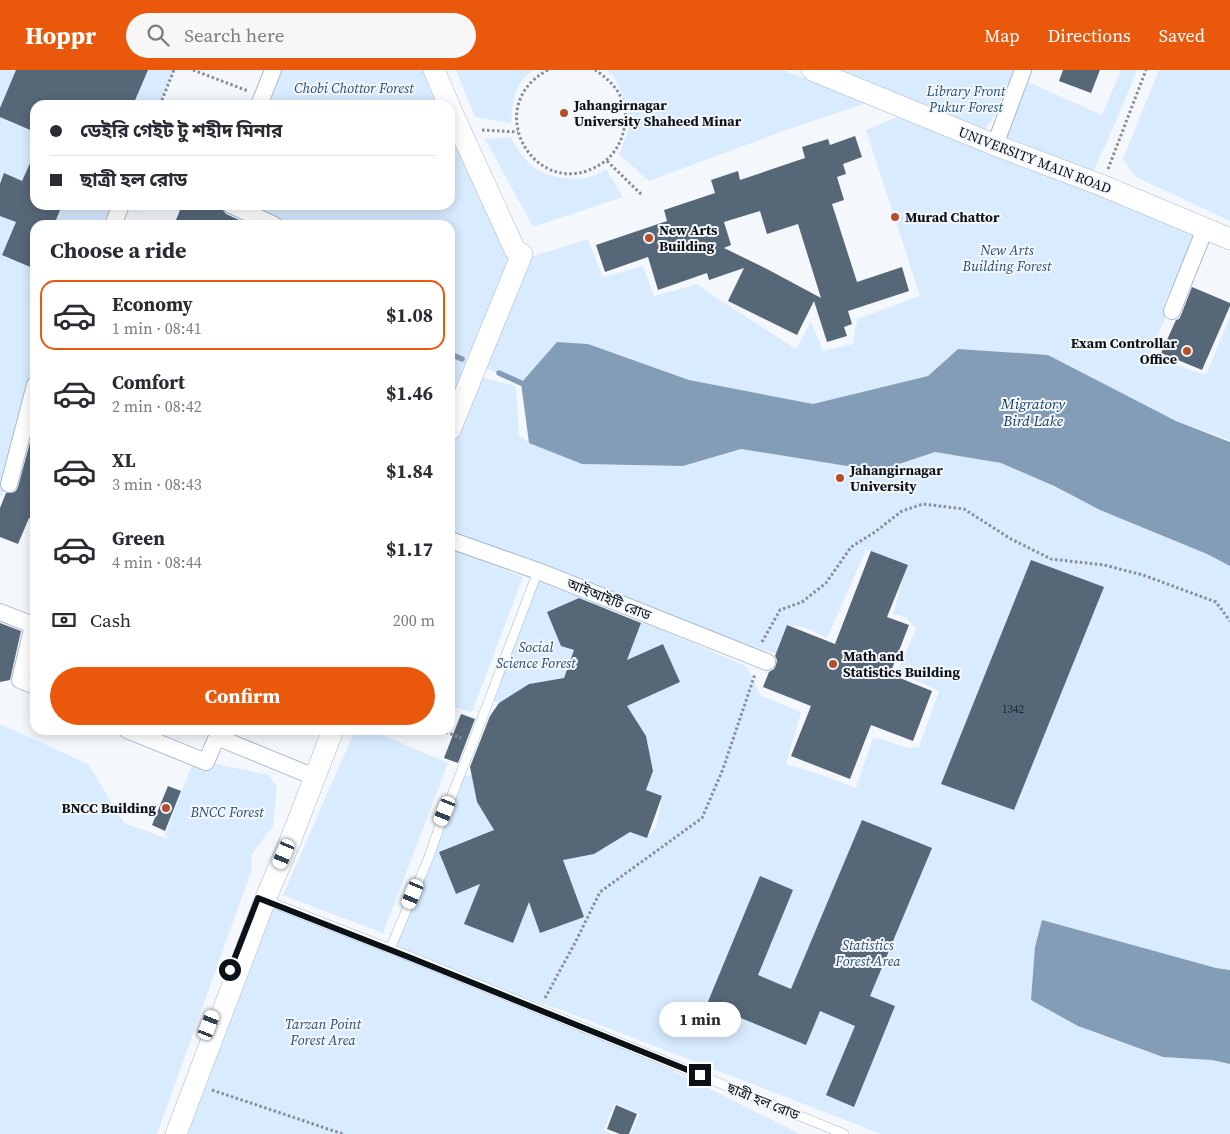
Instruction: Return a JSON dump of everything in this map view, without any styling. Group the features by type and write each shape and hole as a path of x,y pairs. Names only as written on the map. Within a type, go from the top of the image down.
{"street":[{"path":"261,100 273,70"},
{"path":"434,70 446,100"},
{"name":"UNIVERSITY MAIN ROAD","path":"812,70 1230,238"},
{"path":"995,145 1023,70"},
{"path":"455,120 519,252 455,402"},
{"path":"242,210 263,220"},
{"path":"1172,311 1205,229"},
{"path":"3,487 30,401"},
{"name":"আইআইটি রোড","path":"455,542 538,571 760,659"},
{"path":"0,612 30,624"},
{"path":"30,638 20,680 30,684"},
{"path":"138,735 206,762 217,737 310,776"},
{"path":"167,1134 310,776 322,735"},
{"path":"310,776 330,735"},
{"path":"176,1134 261,899"}],"lane":[{"path":"390,949 429,857 438,828 538,571"},
{"name":"ছাত্রী হল রোড","path":"261,899 390,949 844,1134"}],"path":[{"path":"162,100 174,70"},
{"path":"193,70 259,100"},
{"path":"548,70 540,74 528,86 520,100 516,116 518,132 524,146 534,159 546,168 562,173 577,174 593,169 607,161 617,148 624,133 626,116 622,99 614,85 595,70"},
{"path":"1101,186 1146,70"},
{"path":"459,129 518,132"},
{"path":"607,161 642,195"},
{"path":"538,1009 576,941 600,892 702,818 723,769 760,659 780,610 802,602 826,584 851,547 875,532 902,511 923,504 964,508 1011,539 1051,559 1104,564 1143,576 1216,602 1230,621"},
{"path":"454,735 473,742"},
{"path":"194,1084 343,1134"}],"green space":[{"path":"0,70 174,70 162,100 30,100 30,210 119,210 115,220 30,220 30,432 9,484 0,497"},
{"name":"Chobi Chottor Forest","path":"273,70 434,70 447,100 262,100"},
{"path":"456,70 533,70 518,88 511,123 475,117"},
{"path":"607,70 783,70 866,103 789,129 649,181 619,154 627,132 628,113 619,86"},
{"name":"Library Front Pukur Forest","path":"812,70 1023,70 1020,79 980,137"},
{"path":"1121,70 1137,70 1092,175 1005,138 1028,82 1102,115"},
{"path":"1159,70 1230,70 1230,221 1136,177 1123,159"},
{"name":"New Arts Building Forest","path":"904,114 1196,233 1165,302 1166,317 1149,355 1206,375 1230,317 1230,440 1176,421 1048,355 958,349 928,376 813,405 689,380 588,344 557,342 521,383 483,367 527,258 588,239 603,277 643,266 654,296 698,284 796,349 811,322 823,351 853,344 857,319 920,296 866,130"},
{"name":"Chobi Chottor Forest","path":"455,119 515,250 455,401 455,220 263,220 242,210 455,210"},
{"path":"510,137 532,166 552,176 578,179 594,176 606,169 623,197 533,227 485,139"},
{"name":"Statistics Forest Area","path":"479,377 516,386 519,436 530,443 582,464 683,466 741,449 878,471 935,452 1001,463 1100,510 1207,554 1230,566 1230,970 1216,968 1031,999 1093,1032 1163,1057 1212,1060 1230,1064 1230,1134 881,1134 559,1009 516,996 393,947 462,775 472,776 477,802 495,832 485,871 472,838 439,852 456,894 480,884 465,924 512,943 529,902 540,933 583,917 569,878 559,860 594,854 628,830 647,838 656,827 662,797 646,790 653,771 646,736 627,706 679,682 663,644 627,660 642,621 746,666 761,696 801,712 786,764 856,788 873,737 909,748 919,747 939,691 897,672 916,629 906,617 893,614 907,565 866,550 827,638 807,628 787,625 776,654 683,621 455,534 455,442"},
{"path":"455,551 523,577 472,712 455,708"},
{"name":"Social Science Forest","path":"540,572 611,600 601,626 588,594 547,612 561,646 574,650 564,678 529,684 499,703 489,699"},
{"name":"BNCC Forest","path":"0,724 88,764 124,823 168,839 165,835 195,758 269,775 277,787 273,826 251,855 252,869 157,1134 0,1134"},
{"path":"353,735 382,735 448,763 383,933 283,895"},
{"name":"Tarzan Point Forest Area","path":"265,901 660,1062 660,1064 800,1134 631,1134 639,1114 615,1103 604,1130 612,1134 176,1134"}],"water":[{"name":"Migratory Bird Lake","path":"557,342 588,344 689,380 813,404 928,376 958,349 1048,355 1176,421 1230,442 1230,566 1207,554 1100,510 1054,486 1001,463 935,452 878,471 741,449 683,466 582,464 529,443 521,383"},
{"path":"1042,920 1216,968 1230,970 1230,1064 1212,1060 1163,1057 1078,1026 1031,1000 1035,947"}],"building":[{"path":"16,70 148,70 135,100 30,100 30,130 0,117 0,108"},
{"path":"1063,70 1100,70 1091,93 1059,81"},
{"name":"New Arts Building","path":"855,136 862,157 843,164 846,174 837,177 844,200 832,204 857,282 902,267 909,291 848,311 852,324 844,327 847,336 827,342 814,301 797,335 728,301 744,268 709,280 707,273 658,290 648,257 605,272 596,245 667,221 664,210 715,193 711,180 738,171 740,180 805,158 802,147 828,139 830,145","holes":["760,211 767,234 798,224 821,298 724,248 731,245 724,222"]},
{"path":"30,163 30,210 60,210 56,220 30,220 30,267 2,255 16,222 0,216 0,184 4,173 22,181"},
{"path":"180,210 223,210 226,214 239,220 176,220"},
{"path":"1192,287 1230,303 1202,370 1161,353 1176,320 1181,315"},
{"path":"30,443 30,518 18,544 0,537 0,508 6,493 16,491"},
{"name":"Math and Statistics Building","path":"871,551 908,565 887,617 909,625 890,674 932,691 913,741 871,725 850,779 791,756 811,706 763,687 769,672 776,665 777,660 775,656 787,625 835,644"},
{"path":"1031,560 1104,587 1014,810 941,784"},
{"path":"579,598 641,623 627,660 663,644 680,682 627,706 646,736 653,771 646,790 662,796 647,838 630,832 594,854 563,860 584,917 540,933 529,902 513,943 464,924 480,884 456,894 439,852 494,830 477,802 470,767 490,716 499,703 529,684 564,678 574,650 561,646 547,612"},
{"path":"0,623 21,631 10,680 0,682"},
{"path":"461,714 475,719 458,763 444,758 453,735 455,735 455,730"},
{"name":"BNCC Building","path":"168,786 181,791 165,831 152,825"},
{"path":"862,820 932,848 870,996 895,1006 854,1107 826,1095 855,1026 820,1011 806,1045 707,1004 760,876 793,890 758,975 791,989"},
{"path":"616,1105 637,1114 629,1134 620,1134 607,1129"}],"waterway":[{"path":"455,356 462,359"},
{"path":"499,373 521,383"}],"place":[{"name":"Jahangirnagar University Shaheed Minar","path":"564,113"},
{"name":"Murad Chattor","path":"895,217"},
{"name":"New Arts Building","path":"649,238"},
{"name":"Exam Controllar Office","path":"1187,351"},
{"name":"Jahangirnagar University","path":"840,478"},
{"name":"Math and Statistics Building","path":"833,664"},
{"name":"BNCC Building","path":"166,808"}],"route":[{"path":"230,970 258,898 700,1075"}]}
